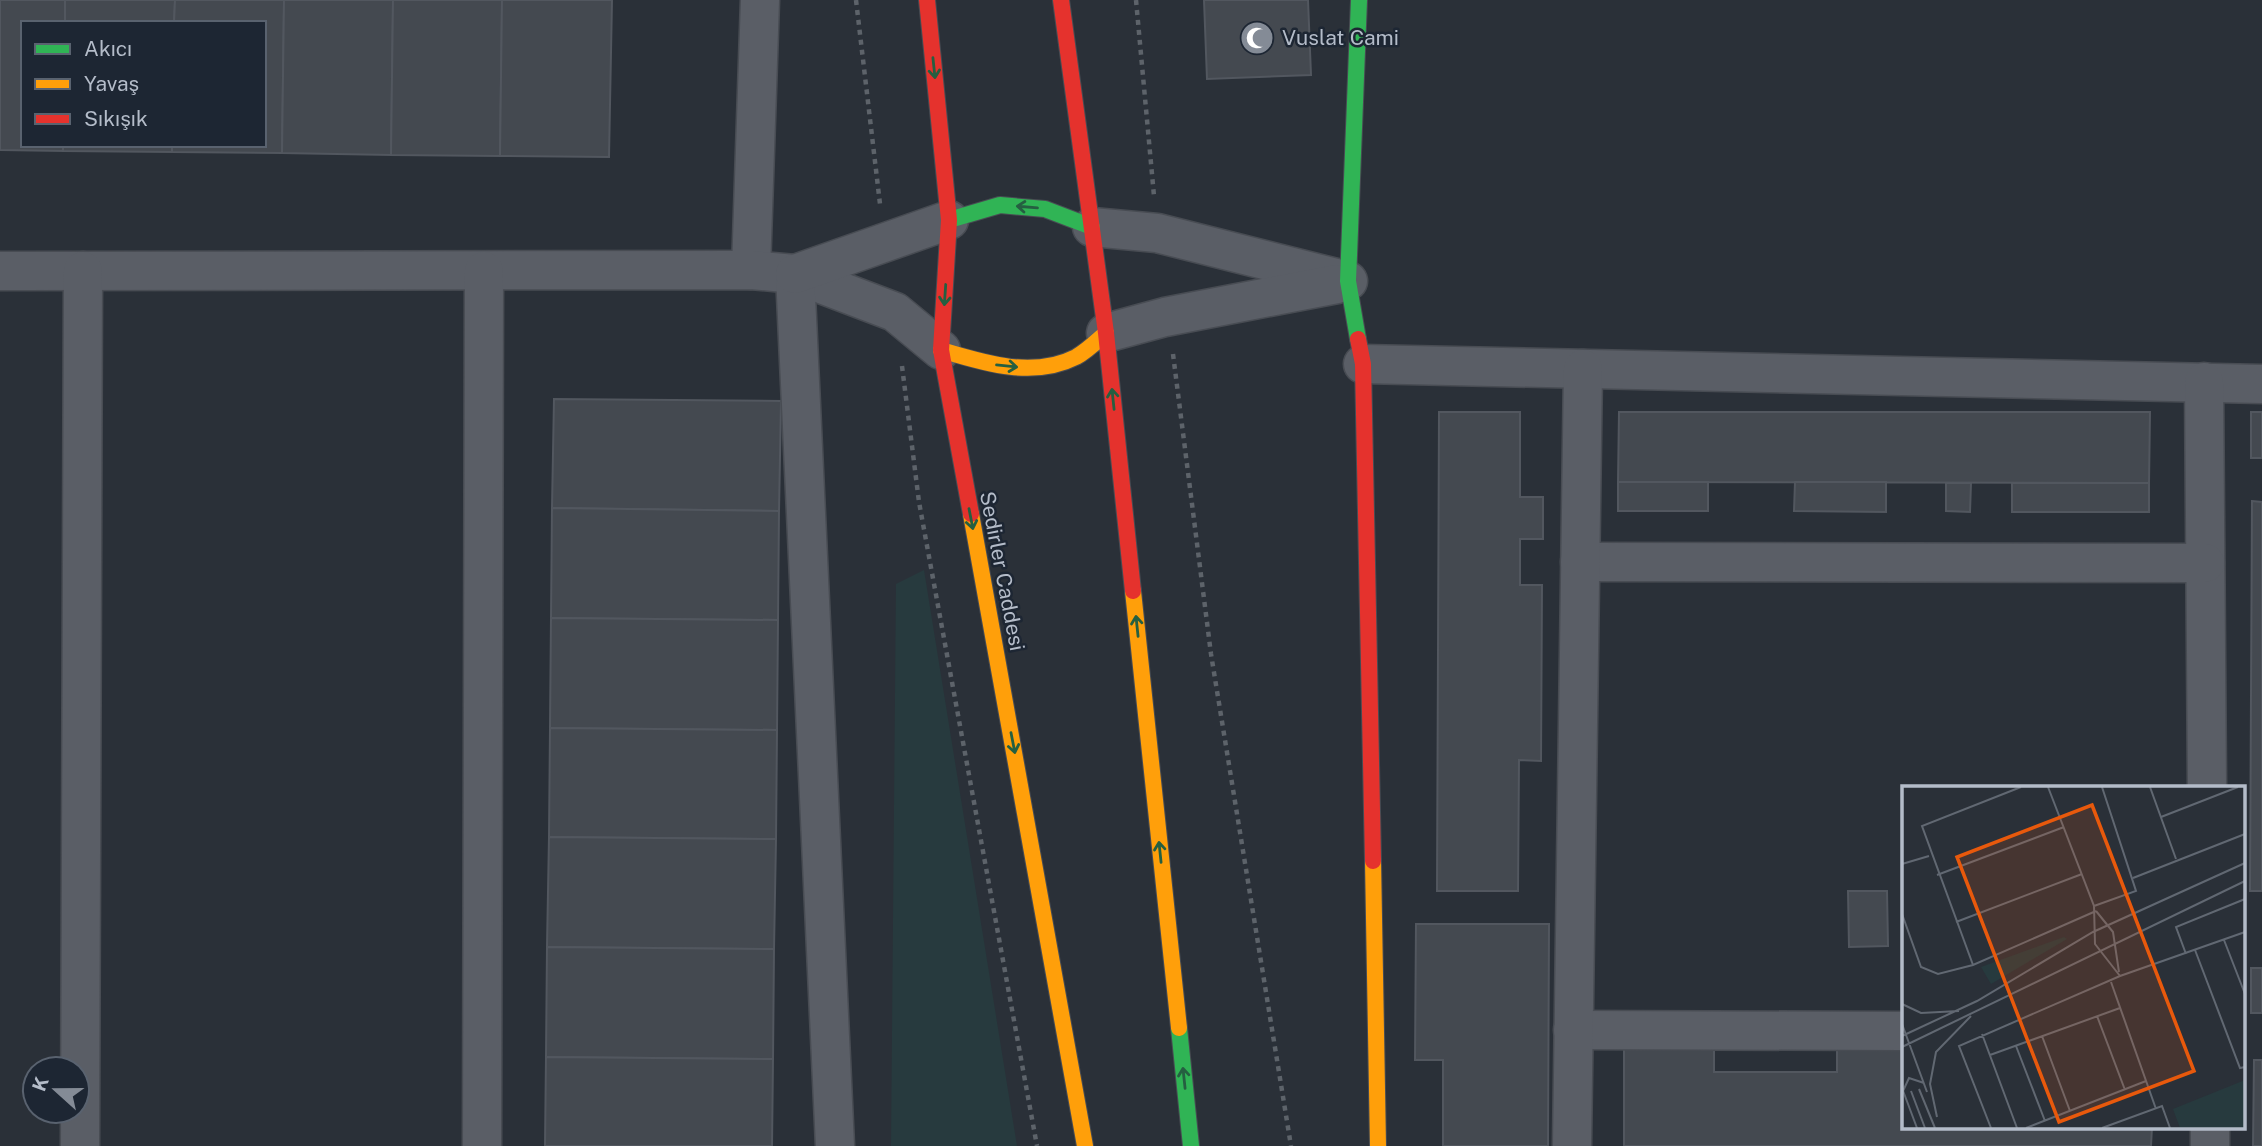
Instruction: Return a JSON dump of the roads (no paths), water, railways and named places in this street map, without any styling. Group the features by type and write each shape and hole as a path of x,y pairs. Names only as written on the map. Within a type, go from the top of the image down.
{"main road":[{"name":"Sedirler Caddesi","path":"927,0 949,220 941,350 1085,1146"},
{"path":"1061,0 1106,333 1191,1146"},
{"path":"1359,0 1348,281 1363,364 1378,1146"},
{"path":"949,220 1000,205 1045,209 1092,227"},
{"path":"941,350 988,364 1040,370 1076,357 1106,333"}],"street":[{"path":"751,270 760,0"},
{"path":"796,274 949,220"},
{"path":"1092,227 1157,233 1348,281"},
{"path":"0,271 751,270 796,274 895,312 941,350"},
{"path":"80,1146 83,271"},
{"path":"482,1146 484,271"},
{"path":"796,274 835,1146"},
{"path":"1106,333 1165,317 1348,281"},
{"path":"1363,364 2262,384"},
{"path":"1572,1146 1583,369"},
{"path":"2204,382 2207,786"},
{"path":"1580,562 2205,563"},
{"path":"1573,1030 1902,1031"},
{"path":"2210,1128 2210,1146"}],"place":[{"name":"Vuslat Cami","path":"1257,38"}]}
